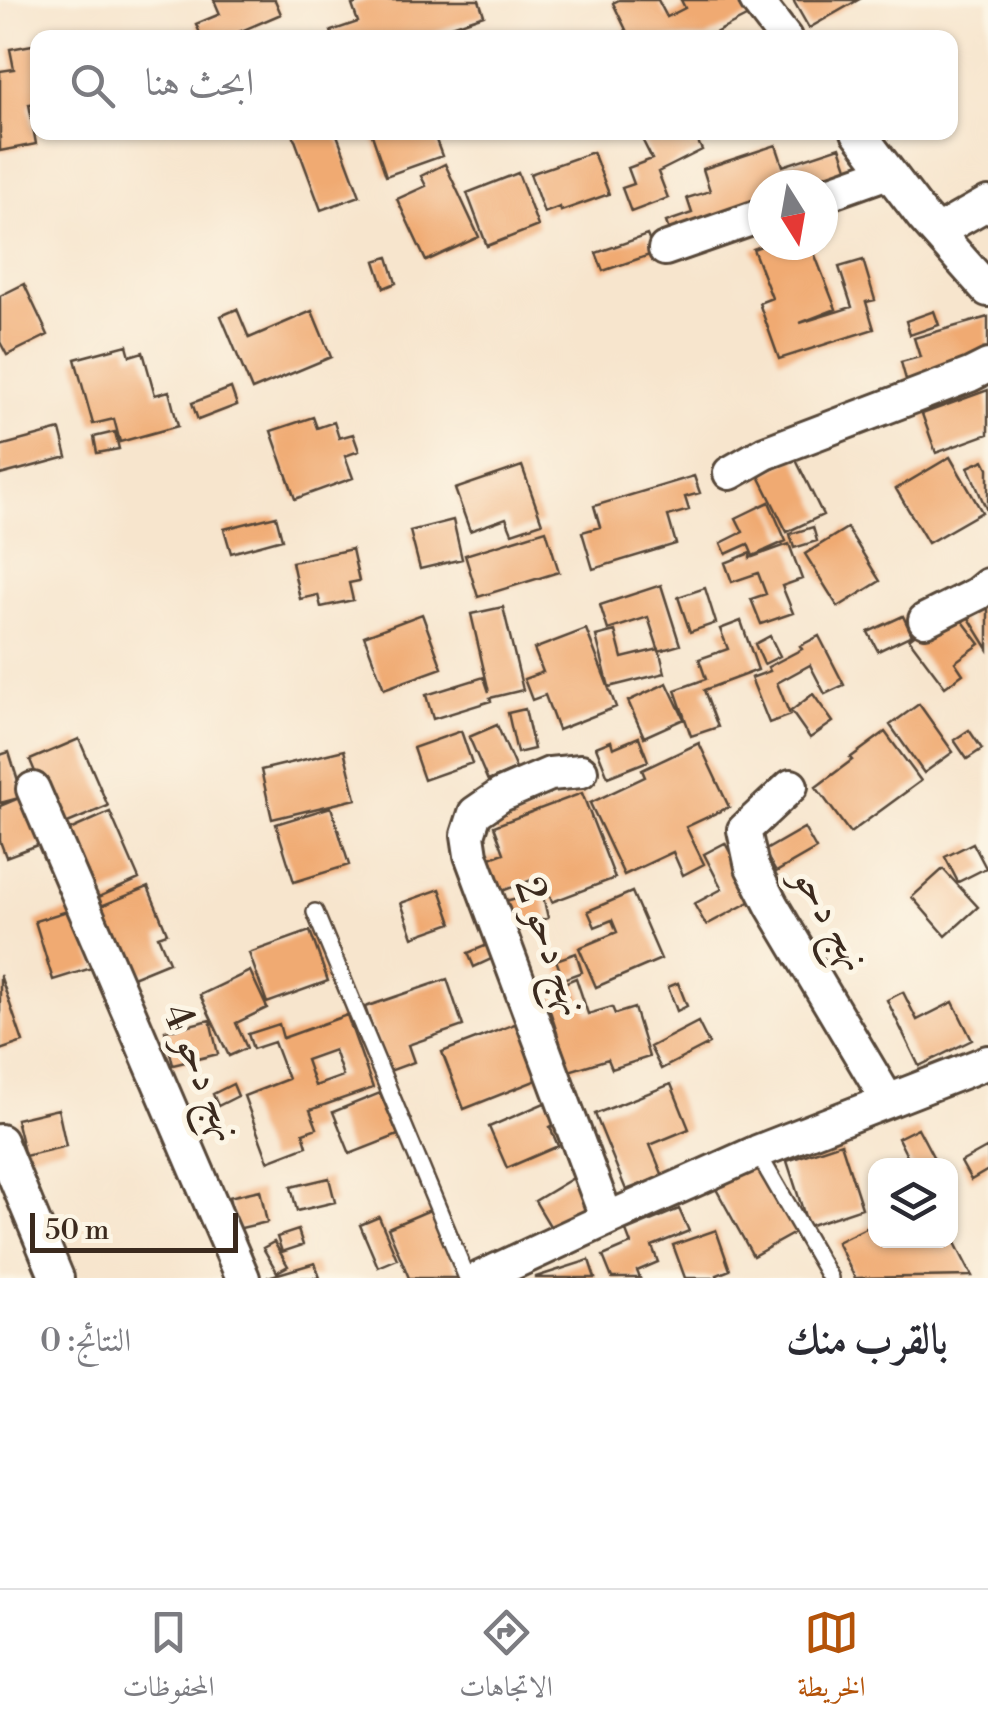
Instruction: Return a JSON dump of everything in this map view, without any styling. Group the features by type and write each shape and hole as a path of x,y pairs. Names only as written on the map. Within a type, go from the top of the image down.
{"street":[{"path":"756,0 778,30"},
{"path":"864,140 988,290"},
{"path":"838,189 888,172"},
{"path":"937,232 988,203"},
{"path":"665,250 748,221"},
{"path":"730,474 765,453 988,366"},
{"path":"925,620 982,590"},
{"name":"نهج دحو 2","path":"581,771 550,774 501,795 475,813 468,835 471,856 607,1218"},
{"name":"نهج دحو","path":"791,786 744,830 752,867 888,1102"},
{"name":"نهج دحو 4","path":"34,789 242,1278"},
{"path":"480,1278 757,1152 988,1062"},
{"path":"0,1141 58,1278"}],"lane":[{"path":"315,912 467,1278"},
{"path":"757,1152 830,1278"}],"building":[{"path":"214,0 275,0 281,14 244,30 199,30 196,24 220,14"},
{"path":"367,0 479,0 484,15 440,30 334,30 358,22 352,5"},
{"path":"658,0 667,17 685,8 681,0 740,0 748,16 721,30 626,30 613,3"},
{"path":"793,0 858,0 809,28"},
{"path":"30,45 30,140 36,144 0,151 0,71 14,69 10,49"},
{"path":"295,140 339,140 360,196 321,210"},
{"path":"374,140 436,140 442,156 386,176"},
{"path":"642,140 697,140 702,150 658,172 668,198 631,212 622,188 634,184 628,168 652,159"},
{"path":"776,145 783,166 840,147 851,179 838,182 838,170 748,170 748,213 672,239 666,222 692,213 687,198 710,191 703,169"},
{"path":"593,152 609,194 544,213 530,174"},
{"path":"445,164 479,237 426,261 397,199 426,186 421,176"},
{"path":"518,173 538,226 487,246 467,193"},
{"path":"647,235 651,245 670,248 603,271 596,253"},
{"path":"388,257 396,283 384,288 375,261"},
{"path":"757,260 817,260 836,309 800,323 852,307 839,267 863,260 875,300 866,302 874,329 779,359 759,303 772,298"},
{"path":"24,284 48,335 7,355 0,342 0,296"},
{"path":"237,309 249,338 312,311 331,357 252,390 221,316"},
{"path":"934,311 939,325 910,335 906,321"},
{"path":"988,317 988,364 908,387 901,362 920,357 914,338"},
{"path":"127,345 130,356 143,352 155,395 169,391 178,426 120,442 114,419 93,424 75,359"},
{"path":"231,388 237,405 198,420 192,403"},
{"path":"988,390 988,434 936,453 922,414"},
{"path":"313,417 317,428 334,422 339,438 353,434 359,451 345,456 353,478 295,499 271,431"},
{"path":"60,430 67,457 0,475 0,446"},
{"path":"115,432 119,449 97,453 94,437"},
{"path":"950,457 982,512 928,543 896,489"},
{"path":"795,458 823,515 787,532 759,476"},
{"path":"984,460 988,468 988,513 968,467"},
{"path":"522,466 542,523 512,533 506,518 470,531 455,489"},
{"path":"694,476 700,493 685,497 689,510 668,516 676,544 593,569 582,532 600,527 594,506"},
{"path":"769,502 786,541 753,556 748,544 726,554 721,543 743,532 736,518"},
{"path":"276,516 282,539 231,553 224,529"},
{"path":"453,520 462,559 420,569 410,531"},
{"path":"813,527 817,541 794,548 790,534"},
{"path":"847,528 880,581 838,607 805,554"},
{"path":"546,530 559,572 478,597 465,555"},
{"path":"789,544 802,579 782,586 793,613 761,624 751,599 766,594 758,573 732,582 725,563"},
{"path":"352,549 359,581 349,583 353,600 321,607 318,595 300,599 292,562"},
{"path":"661,585 680,645 659,651 648,617 608,630 600,605"},
{"path":"705,588 716,623 690,632 678,597"},
{"path":"988,602 988,649 967,615"},
{"path":"503,607 523,690 433,719 426,695 484,677 489,692 471,614"},
{"path":"952,607 980,644 955,662 963,674 945,687 909,639"},
{"path":"422,614 442,668 384,689 364,636"},
{"path":"903,616 912,635 878,651 868,632"},
{"path":"741,621 758,670 704,690 718,727 691,736 675,690 706,679 699,659 728,649 720,629"},
{"path":"586,629 616,707 558,730 545,695 532,700 524,679 543,672 534,649"},
{"path":"615,631 622,658 659,649 665,673 609,687 596,636"},
{"path":"770,636 780,656 764,664 755,644"},
{"path":"819,636 844,685 825,694 810,665 777,683 790,715 769,723 751,678 770,671 768,667"},
{"path":"667,683 684,719 644,737 628,701"},
{"path":"813,694 833,722 810,738 791,711"},
{"path":"919,704 953,752 924,773 890,725"},
{"path":"525,709 534,749 517,753 508,713"},
{"path":"497,725 516,769 488,781 469,737"},
{"path":"969,730 982,749 967,759 954,740"},
{"path":"461,731 472,763 424,780 413,748"},
{"path":"885,732 921,781 850,833 816,787"},
{"path":"639,737 648,761 608,777 596,747 611,741 613,748"},
{"path":"79,739 108,806 58,827 30,760"},
{"path":"699,743 729,807 686,827 704,864 683,875 673,852 624,875 590,803 645,777 642,770"},
{"path":"344,750 356,799 272,819 261,770"},
{"path":"9,752 43,843 6,857 0,841 0,806 19,798 0,803 0,755"},
{"path":"582,793 615,878 552,902 542,876 497,893 485,860 504,853 494,826"},
{"path":"331,807 349,865 294,882 276,824"},
{"path":"110,812 139,879 92,900 63,833"},
{"path":"804,828 816,849 776,872 764,851"},
{"path":"725,843 755,899 706,925 694,904 722,889 704,854"},
{"path":"973,843 986,868 958,882 945,857"},
{"path":"943,869 978,907 946,936 912,897"},
{"path":"148,887 167,933 158,936 169,962 125,980 96,908"},
{"path":"440,889 452,923 413,937 401,903"},
{"path":"542,892 548,918 511,927 505,901"},
{"path":"632,892 661,959 596,987 579,948 617,932 612,920 595,927 588,911"},
{"path":"77,908 95,967 53,980 35,921"},
{"path":"310,931 328,981 267,1003 249,953"},
{"path":"492,943 498,956 474,967 468,953"},
{"path":"576,953 582,972 563,979 556,960"},
{"path":"250,971 267,1008 236,1023 247,1048 229,1056 200,995"},
{"path":"0,975 23,1042 0,1050"},
{"path":"576,978 588,1014 612,1007 615,1014 634,1008 649,1057 612,1069 608,1059 569,1071 547,1001 567,995 564,983"},
{"path":"447,979 463,1026 408,1045 414,1062 387,1072 365,1007"},
{"path":"678,983 687,1006 677,1011 668,987"},
{"path":"903,992 917,1020 953,1002 972,1040 919,1066 887,1000"},
{"path":"347,1015 373,1088 310,1110 317,1128 303,1133 307,1146 268,1161 244,1096 288,1079 274,1042 253,1049 248,1034 279,1024 283,1038","holes":["334,1050 343,1076 315,1086 306,1060"]},
{"path":"210,1020 218,1054 173,1065 165,1031"},
{"path":"525,1020 547,1076 464,1109 442,1052"},
{"path":"698,1022 709,1044 661,1069 650,1047"},
{"path":"233,1084 238,1096 218,1106 213,1094"},
{"path":"671,1084 689,1129 650,1145 663,1176 626,1190 595,1114"},
{"path":"380,1093 398,1135 350,1154 333,1112"},
{"path":"556,1098 566,1120 550,1127 558,1146 507,1168 489,1127"},
{"path":"58,1109 66,1146 25,1156 16,1119"},
{"path":"918,1128 934,1158 908,1158 898,1138"},
{"path":"841,1143 862,1208 808,1226 787,1161"},
{"path":"988,1147 988,1170 971,1180 961,1162"},
{"path":"755,1153 798,1231 753,1256 710,1178"},
{"path":"580,1174 598,1204 553,1231 535,1201"},
{"path":"329,1178 335,1202 297,1211 291,1187"},
{"path":"260,1190 267,1222 237,1229 229,1197"},
{"path":"679,1209 689,1231 652,1246 658,1262 637,1271 640,1278 612,1278 603,1256 631,1244 626,1231"},
{"path":"430,1210 459,1278 409,1278 388,1228"},
{"path":"379,1217 397,1259 378,1267 360,1225"},
{"path":"868,1227 868,1248 958,1248 972,1276 855,1278 837,1242"},
{"path":"298,1230 303,1245 282,1252 277,1237"},
{"path":"716,1230 730,1270 717,1275 718,1278 685,1278 673,1245"},
{"path":"274,1242 288,1266 277,1272 263,1248"},
{"path":"589,1260 595,1278 536,1278 536,1277"},
{"path":"315,1263 320,1278 268,1278 268,1277"}]}
